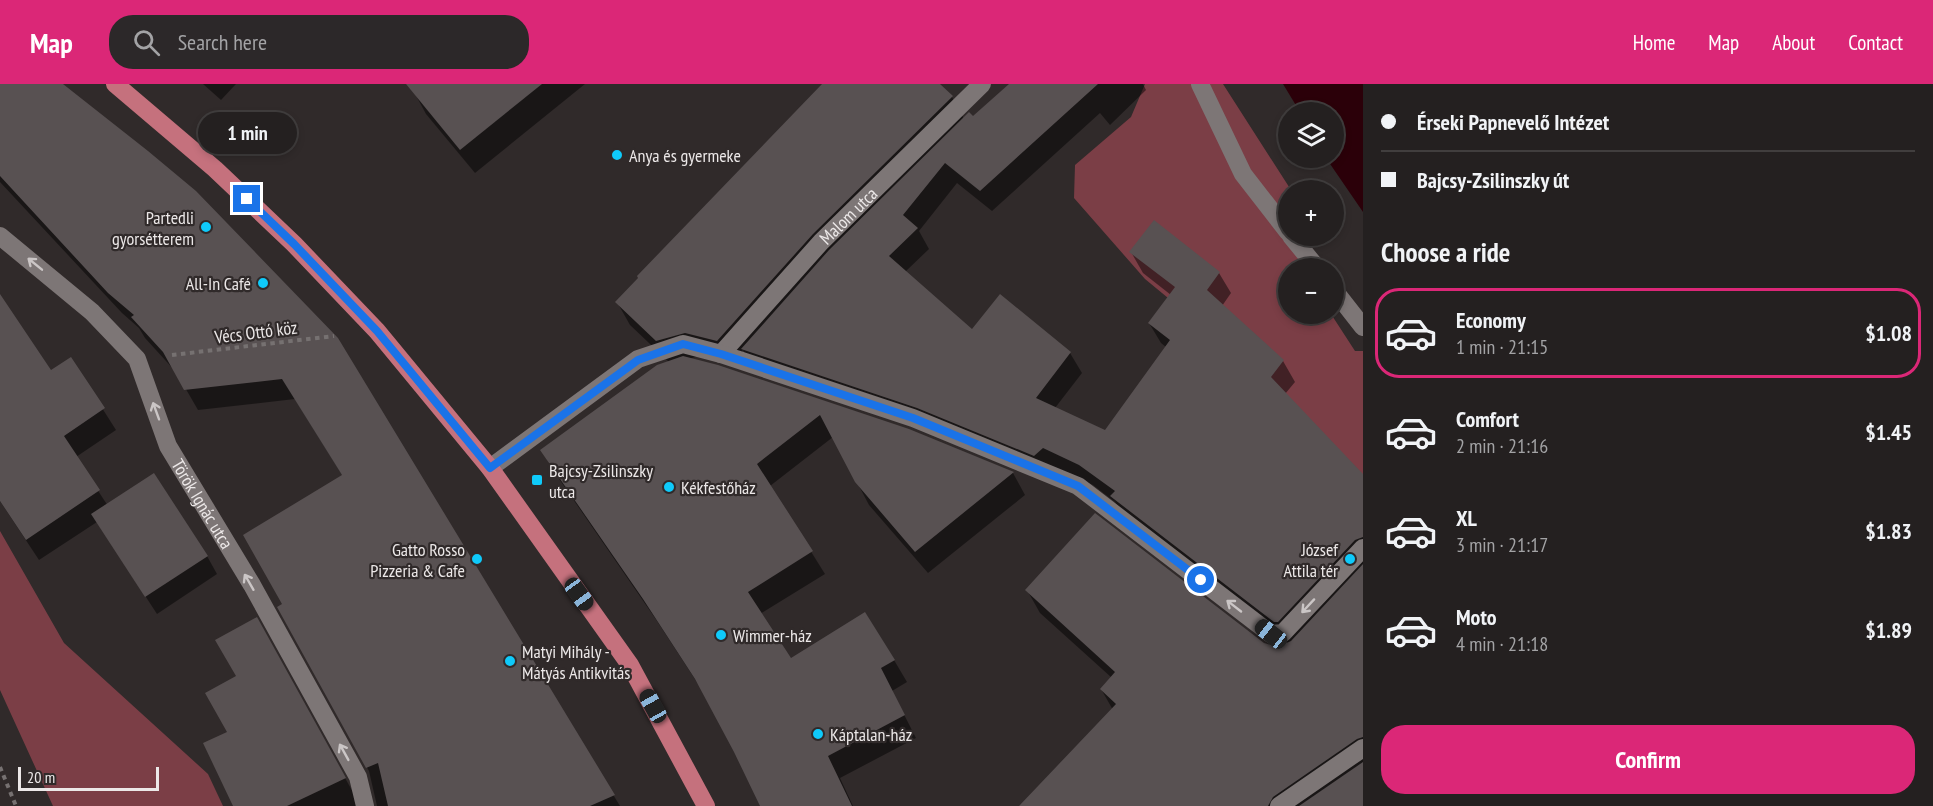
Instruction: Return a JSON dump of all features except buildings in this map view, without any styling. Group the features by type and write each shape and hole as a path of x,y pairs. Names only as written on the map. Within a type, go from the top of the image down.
{"main road":[{"path":"115,84 215,169 294,244 377,331 490,468 630,665 706,806"}],"street":[{"name":"Malom utca","path":"721,354 821,243 982,84"},
{"path":"1200,84 1243,174 1278,219"},
{"name":"Török Ignác utca","path":"0,236 92,312 137,359 168,446 252,585 358,777 365,806"},
{"path":"1300,246 1309,258"},
{"path":"1344,303 1363,327"},
{"path":"490,468 638,360 683,344 721,354 913,418 1078,486 1271,634 1283,633 1363,548"},
{"path":"1279,806 1363,748"}],"path":[{"name":"Vécs Ottó köz","path":"137,359 377,331"},
{"path":"0,767 16,806"}],"shaded area":[{"path":"1145,84 1223,84 1285,180 1278,180 1278,246 1312,246 1314,258 1278,258 1278,324 1337,324 1355,351 1363,351 1363,528 1213,335 1145,279 1074,198 1075,165 1131,117"},
{"path":"1283,84 1363,84 1363,212 1344,184 1344,180 1341,180 1333,168 1344,168 1344,102 1294,102"},
{"path":"0,531 64,643 208,774 223,806 53,806 0,690"}],"place":[{"name":"Anya és gyermeke","path":"617,155"},
{"name":"Partedli gyorsétterem","path":"206,227"},
{"name":"All-In Café","path":"263,283"},
{"name":"Bajcsy-Zsilinszky utca","path":"537,480"},
{"name":"Kékfestőház","path":"669,487"},
{"name":"Gatto Rosso Pizzeria & Cafe","path":"477,559"},
{"name":"József Attila tér","path":"1350,559"},
{"name":"Wimmer-ház","path":"721,635"},
{"name":"Matyi Mihály - Mátyás Antikvitás","path":"510,661"},
{"name":"Káptalan-ház","path":"818,734"}],"route":[{"path":"247,199 294,244 377,331 490,468 638,360 683,344 721,354 913,418 1078,486 1201,580"}]}
